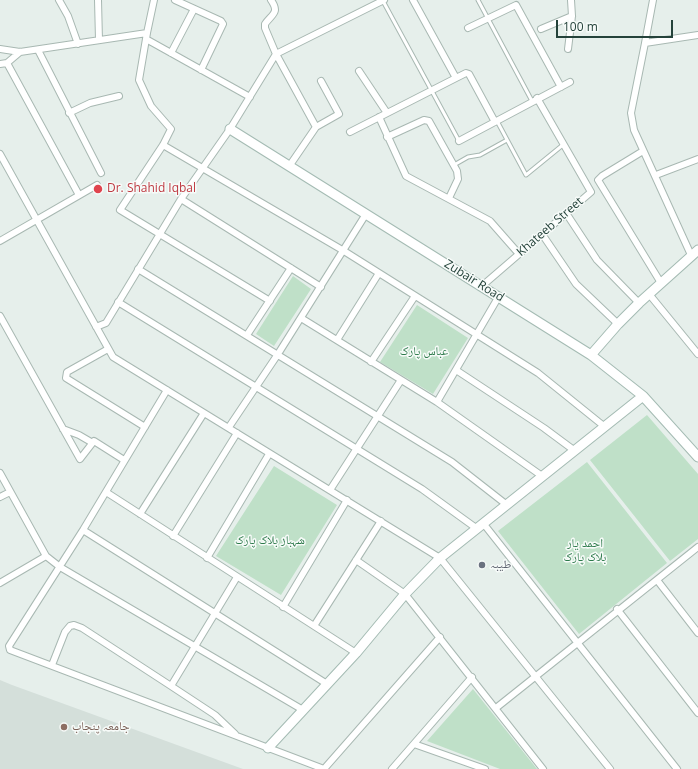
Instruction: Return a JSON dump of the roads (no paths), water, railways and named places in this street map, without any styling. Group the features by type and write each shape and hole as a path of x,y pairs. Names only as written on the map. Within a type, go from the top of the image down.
{"street":[{"path":"59,0 68,16 78,44"},
{"path":"98,0 99,40"},
{"path":"154,0 146,36 139,80 151,106 171,129 163,145 120,210 270,301"},
{"path":"175,0 221,21 223,24 201,70"},
{"path":"271,0 275,6 275,12 265,24 265,28 276,54 316,127"},
{"path":"96,327 106,324 181,199 230,129 276,54 383,0"},
{"path":"413,0 456,78"},
{"path":"568,49 572,16 570,0"},
{"path":"591,355 639,303 695,252 643,151 634,130 631,113 653,0"},
{"path":"468,28 514,5 519,6 560,87"},
{"path":"171,53 194,9"},
{"path":"541,29 572,16"},
{"path":"645,43 698,35"},
{"path":"0,49 20,52 99,40 146,36 171,53 250,97"},
{"path":"38,50 101,173"},
{"path":"20,52 3,64 79,196"},
{"path":"359,71 387,113"},
{"path":"350,132 466,73 469,74 496,121"},
{"path":"290,165 316,127 339,114 321,81"},
{"path":"459,142 534,100 570,82"},
{"path":"69,113 90,103 119,96"},
{"name":"Khateeb Street","path":"482,286 591,192 564,144 534,100"},
{"path":"379,117 406,176 490,221 519,254"},
{"path":"387,137 427,119 454,165 458,175 449,198"},
{"name":"Zubair Road","path":"230,129 290,165 591,355 643,396 698,457"},
{"path":"163,145 203,167 344,251 538,373 605,427"},
{"path":"643,151 598,180 661,283"},
{"path":"0,154 113,357 440,558 610,769"},
{"path":"656,175 698,159"},
{"path":"591,192 600,184"},
{"path":"0,241 97,185"},
{"path":"181,199 321,287"},
{"path":"566,213 597,260 639,303"},
{"path":"229,427 278,354 366,214"},
{"path":"542,234 576,284 618,324"},
{"path":"247,335 291,268"},
{"path":"138,269 452,462 507,505"},
{"path":"337,340 379,273"},
{"path":"649,294 697,350"},
{"path":"372,362 415,296"},
{"path":"437,402 499,296"},
{"path":"118,302 256,388 358,449 480,526 577,643 677,769"},
{"path":"0,316 80,459 91,442"},
{"path":"301,318 437,402 542,476"},
{"path":"108,349 67,372 66,378 68,381 145,428"},
{"path":"456,370 544,428 575,451"},
{"path":"330,490 358,449 401,380"},
{"path":"167,390 83,530 9,646 10,650 324,769 440,637"},
{"path":"268,748 356,653 405,594 440,558 643,396"},
{"path":"140,514 204,413"},
{"path":"63,429 80,435 91,442 96,442 124,460"},
{"path":"173,536 237,433"},
{"path":"207,558 269,454"},
{"path":"0,473 46,556 60,567 303,710"},
{"path":"0,497 10,492"},
{"path":"106,492 356,653"},
{"path":"283,607 346,500"},
{"path":"314,626 381,521"},
{"path":"83,530 327,684"},
{"path":"496,708 618,609 697,550"},
{"path":"0,583 46,556"},
{"path":"356,560 405,594 472,677 543,769"},
{"path":"171,686 237,577"},
{"path":"657,580 698,633"},
{"path":"618,609 698,713"},
{"path":"52,665 70,626 74,625 82,628 215,715 238,737"},
{"path":"392,769 472,677"},
{"path":"414,744 485,769"}],"lane":[{"path":"383,0 459,142"},
{"path":"478,0 534,100"},
{"path":"496,121 526,175 564,144"},
{"path":"454,165 468,157 480,155 507,140"}],"place":[{"name":"Dr. Shahid Iqbal","path":"98,189"},
{"name":"طیبہ","path":"482,565"},
{"name":"جامعہ پنجاب","path":"64,727"}],"park label":[{"name":"عباس پارک","path":"424,352"},
{"name":"شہباز بلاک پارک","path":"270,541"},
{"name":"احمد یار بلاک پارک","path":"585,551"}]}
